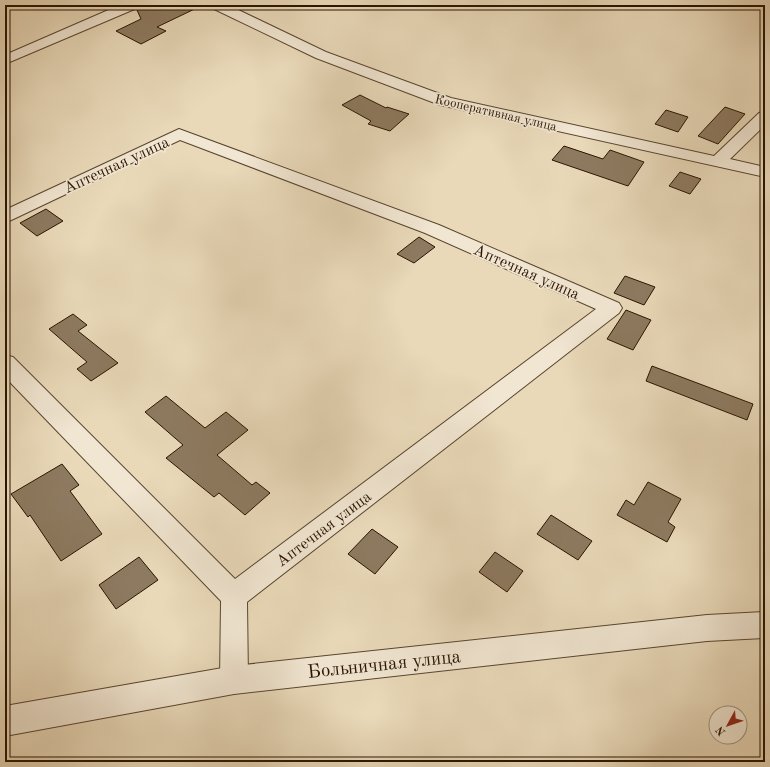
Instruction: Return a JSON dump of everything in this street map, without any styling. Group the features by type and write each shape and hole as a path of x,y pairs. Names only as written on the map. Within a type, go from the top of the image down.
{"street":[{"path":"5,60 132,5"},
{"name":"Кооперативная улица","path":"217,5 321,55 446,102 765,172"},
{"path":"718,161 765,116"},
{"name":"Аптечная улица","path":"5,217 179,134 432,229 612,308 234,596"},
{"path":"5,362 234,596 234,680"},
{"name":"Больничная улица","path":"5,721 234,680 707,628 765,625"}],"building":[{"path":"140,5 203,5 157,27 166,31 141,44 116,31 141,19 137,10"},
{"path":"360,95 386,108 387,107 409,114 390,131 368,124 371,121 342,105"},
{"path":"725,107 745,114 718,144 698,136"},
{"path":"666,110 688,117 678,132 655,124"},
{"path":"564,146 603,159 610,150 644,162 628,186 552,160"},
{"path":"680,172 701,179 690,194 669,186"},
{"path":"46,209 63,221 37,236 20,223"},
{"path":"419,237 435,247 414,263 397,254"},
{"path":"625,276 655,287 644,305 614,293"},
{"path":"626,310 651,320 633,350 607,339"},
{"path":"73,314 87,325 78,331 118,363 91,381 77,369 87,362 49,329"},
{"path":"652,366 753,404 747,420 646,381"},
{"path":"166,396 205,428 226,412 248,430 217,455 252,485 256,482 270,493 245,515 219,493 214,497 166,458 183,445 145,412"},
{"path":"62,464 79,485 70,491 102,534 61,561 30,515 28,517 11,494"},
{"path":"648,482 681,499 668,522 675,527 667,542 617,515 626,500 634,505"},
{"path":"551,515 592,541 578,560 537,534"},
{"path":"372,529 398,547 375,574 348,554"},
{"path":"495,552 523,571 507,592 479,572"},
{"path":"139,557 158,580 116,609 99,585"}]}
